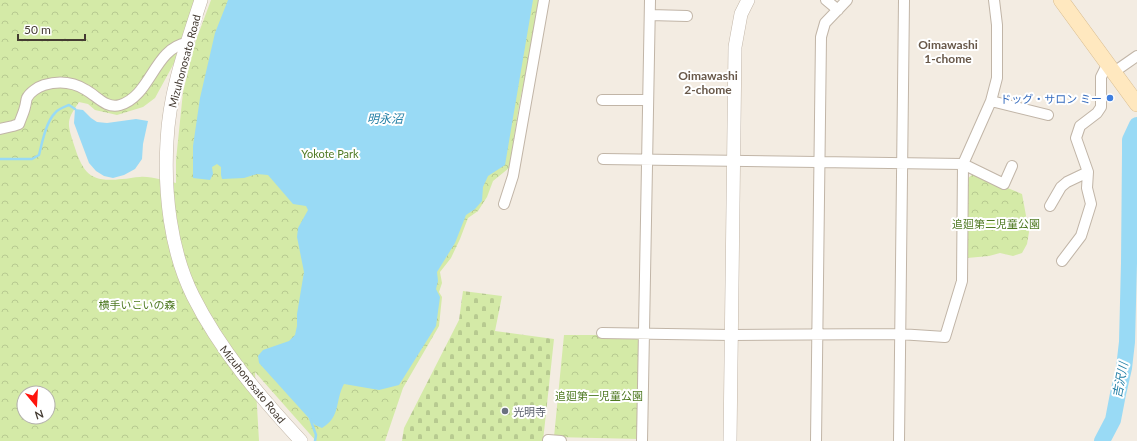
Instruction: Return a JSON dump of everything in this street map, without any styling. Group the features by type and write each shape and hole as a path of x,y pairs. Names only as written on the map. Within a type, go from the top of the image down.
{"main road":[{"path":"1061,0 1137,104"}],"street":[{"name":"Mizuhonosato Road","path":"201,0 187,43 173,98 166,140 166,179 171,223 181,266 192,295 214,333 238,369 301,441"},
{"path":"504,204 513,176 544,0"},
{"path":"642,441 650,0"},
{"path":"730,441 733,162 736,47 741,14 748,0"},
{"path":"826,0 838,10"},
{"path":"816,441 816,334 821,37 825,23 847,0"},
{"path":"899,441 899,334 904,0"},
{"path":"602,333 645,332 731,335 899,334 945,337 962,281 963,164 991,101 997,78 998,25 994,0"},
{"path":"650,15 687,16"},
{"path":"0,129 18,124 27,97 38,87 48,84 61,82 73,84 85,89 106,105 111,107 128,102 137,95 173,47 187,43"},
{"path":"1062,261 1081,236 1090,204 1087,188 1088,172 1076,138 1080,126 1097,113 1101,107 1101,77 1111,68 1137,56"},
{"path":"602,100 648,100"},
{"path":"991,101 1048,115"},
{"path":"603,159 963,164 1004,184 1012,166"},
{"path":"1050,206 1061,187 1067,182 1088,172"},
{"path":"548,440 561,441"}],"green space":[{"path":"0,0 207,0 193,34 173,65 155,98 143,107 117,115 95,110 88,104 79,102 69,122 77,155 89,174 102,179 111,180 144,177 176,183 176,160 183,92 195,43 211,0 542,0 520,100 509,168 493,181 487,197 478,211 468,218 451,258 440,272 442,283 439,292 442,297 439,326 403,388 385,441 316,441 255,372 259,441 0,441"},
{"name":"追廻第二児童公園","path":"973,174 1022,194 1029,232 1027,244 1022,253 1013,256 1000,253 989,256 967,258 967,179"},
{"path":"463,291 502,296 495,331 554,339 543,441 402,441 404,428 459,320"},
{"name":"追廻第一児童公園","path":"564,335 642,335 639,439 554,437"}],"water":[{"name":"明永沼","path":"228,0 533,0 505,165 488,176 483,187 482,201 475,209 466,215 455,243 437,272 438,281 436,289 440,297 436,326 399,385 379,390 344,384 332,419 322,428 315,425 259,363 258,356 263,350 289,341 295,335 304,272 297,237 298,228 308,210 306,206 293,204 268,175 257,174 244,178 222,179 221,167 217,164 212,167 213,174 210,180 193,178 193,146 200,98 215,33"},
{"path":"75,109 83,110 97,122 107,123 136,119 148,121 143,144 142,159 135,169 124,175 113,178 104,176 96,171 89,163 74,123"}],"waterway":[{"path":"0,159 32,159 39,155 45,133 52,117 58,110 69,105 75,109"},
{"name":"吉沢川","path":"1102,441 1113,420 1124,368 1127,342 1130,140 1137,125"},
{"path":"310,418 316,435 315,441"}],"place":[{"name":"ドッグ・サロン ミー","path":"1110,98"},
{"name":"光明寺","path":"505,411"}],"district":[{"name":"Oimawashi 1-chome","path":"948,51"},
{"name":"Oimawashi 2-chome","path":"708,82"}],"park label":[{"name":"Yokote Park","path":"330,153"},
{"name":"横手いこいの森","path":"137,304"}]}
